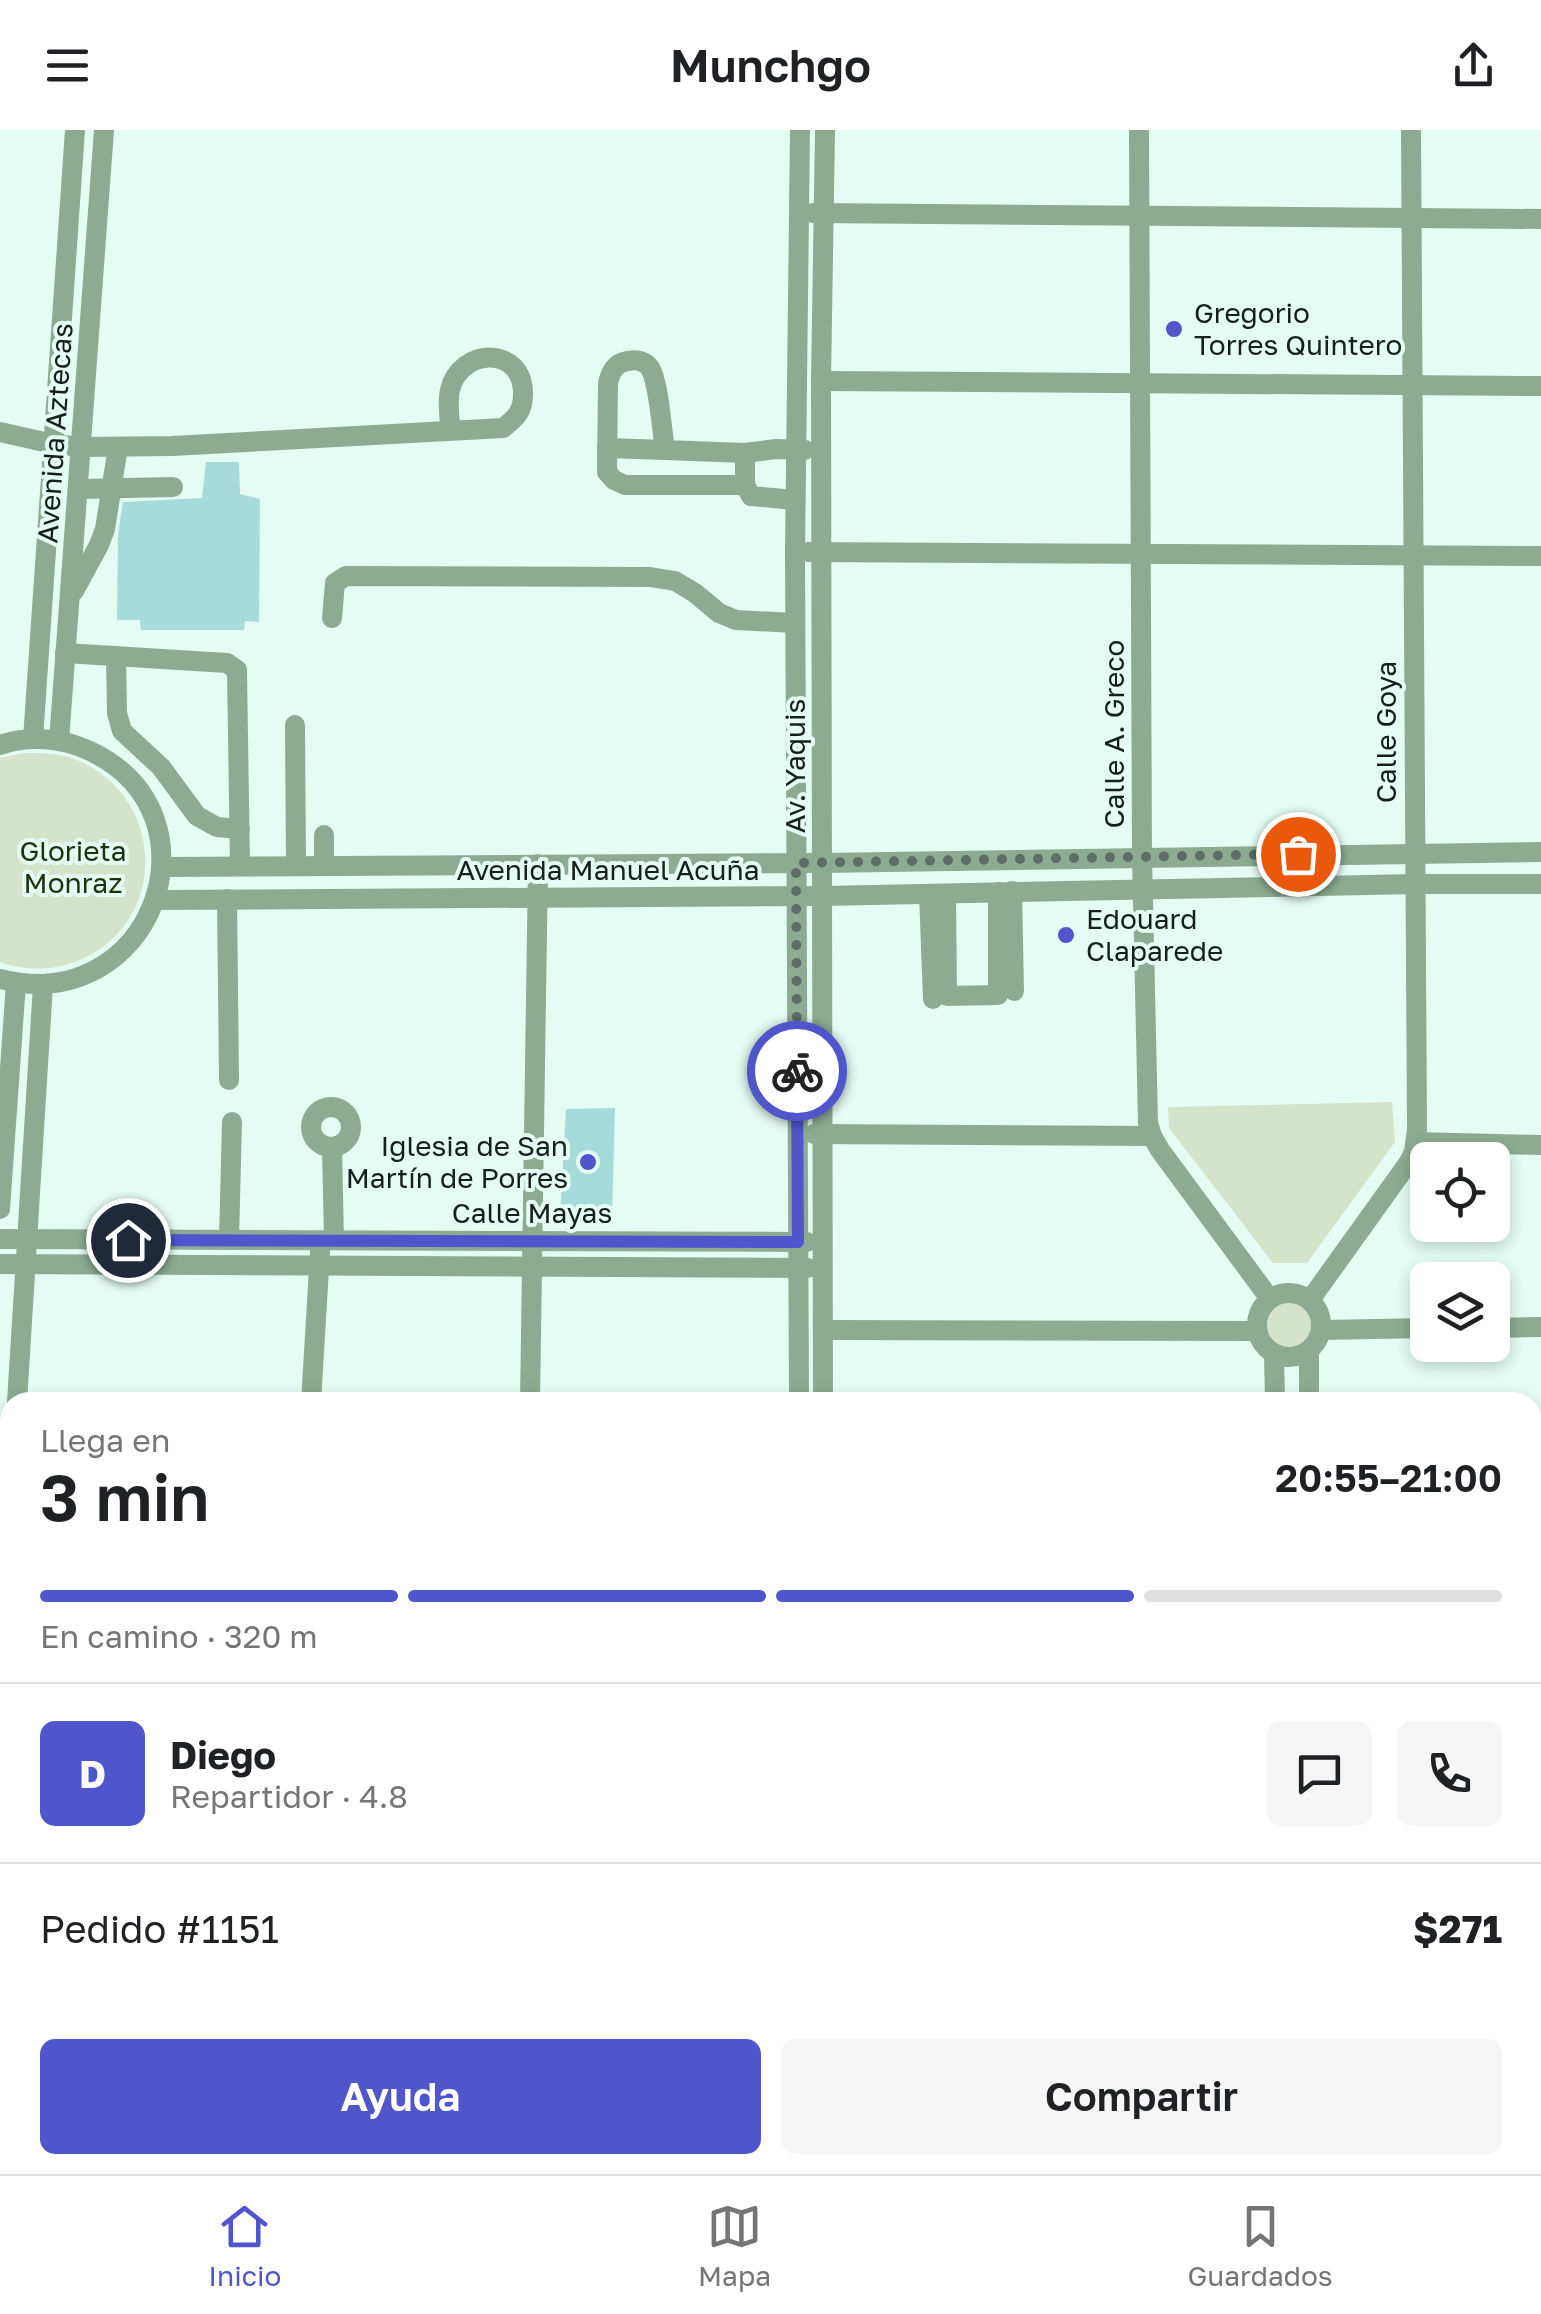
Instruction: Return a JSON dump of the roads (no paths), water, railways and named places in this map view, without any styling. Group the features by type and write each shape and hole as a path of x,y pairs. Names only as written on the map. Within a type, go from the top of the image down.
{"street":[{"name":"Avenida Aztecas","path":"33,739 75,130"},
{"name":"Avenida Aztecas","path":"59,741 104,130"},
{"name":"Av. Yaquis","path":"798,1268 795,449 800,130"},
{"name":"Av. Yaquis","path":"823,1392 825,130"},
{"name":"Calle A. Greco","path":"1139,130 1142,889 1147,1105 1152,1136 1270,1299"},
{"name":"Calle Goya","path":"1411,130 1416,1142"},
{"path":"800,212 1541,219"},
{"path":"665,450 654,378 648,365 638,360 623,361 612,370 608,383 607,472 614,480 625,485 745,485"},
{"path":"822,381 1541,386"},
{"path":"0,432 54,444 118,447 450,430"},
{"path":"70,598 105,529 118,447"},
{"path":"607,448 745,453 822,451"},
{"path":"745,453 745,485 751,496 795,500"},
{"path":"79,489 173,486"},
{"path":"795,552 1541,556"},
{"path":"332,618 334,583 346,576 650,577 675,581 719,614 736,620 796,623"},
{"path":"66,653 227,663 238,670 240,866"},
{"path":"116,656 117,713 122,731 161,767 197,816 217,827 240,829"},
{"path":"294,725 296,866"},
{"path":"0,745 33,739 59,741 80,746 118,769 134,784 155,823 161,866 147,920 121,953 104,966 64,982 6,983 0,1208"},
{"path":"324,836 324,866"},
{"name":"Avenida Manuel Acuña","path":"161,866 796,863 1541,852"},
{"path":"530,1392 538,864"},
{"name":"Avenida Manuel Acuña","path":"155,900 823,896 1541,884"},
{"path":"938,894 945,928 948,996 981,996 998,995 1005,892"},
{"path":"1005,892 1014,991"},
{"path":"933,999 938,894"},
{"path":"227,899 229,1080"},
{"path":"18,1392 43,985"},
{"path":"229,1240 232,1122"},
{"path":"798,1134 1152,1136"},
{"path":"1510,1144 1541,1145"},
{"path":"312,1392 319,1266 327,1240 332,1148"},
{"name":"Calle Goya","path":"1310,1300 1410,1157"},
{"name":"Calle Mayas","path":"0,1239 824,1242"},
{"name":"Calle Mayas","path":"0,1264 824,1268"},
{"path":"798,1268 799,1392"},
{"path":"1291,1293 1310,1300 1320,1315 1322,1330 1318,1341 1295,1357 1274,1354 1257,1331 1260,1312 1270,1299 1291,1293"},
{"path":"1510,1328 1541,1327"},
{"path":"1322,1330 1410,1328"},
{"path":"823,1330 1257,1331"},
{"path":"1308,1351 1310,1392"},
{"path":"1274,1354 1275,1392"}],"place":[{"name":"Gregorio Torres Quintero","path":"1174,329"},
{"name":"Edouard Claparede","path":"1066,935"},
{"name":"Iglesia de San Martín de Porres","path":"588,1162"}],"park label":[{"name":"Glorieta Monraz","path":"73,867"}]}
